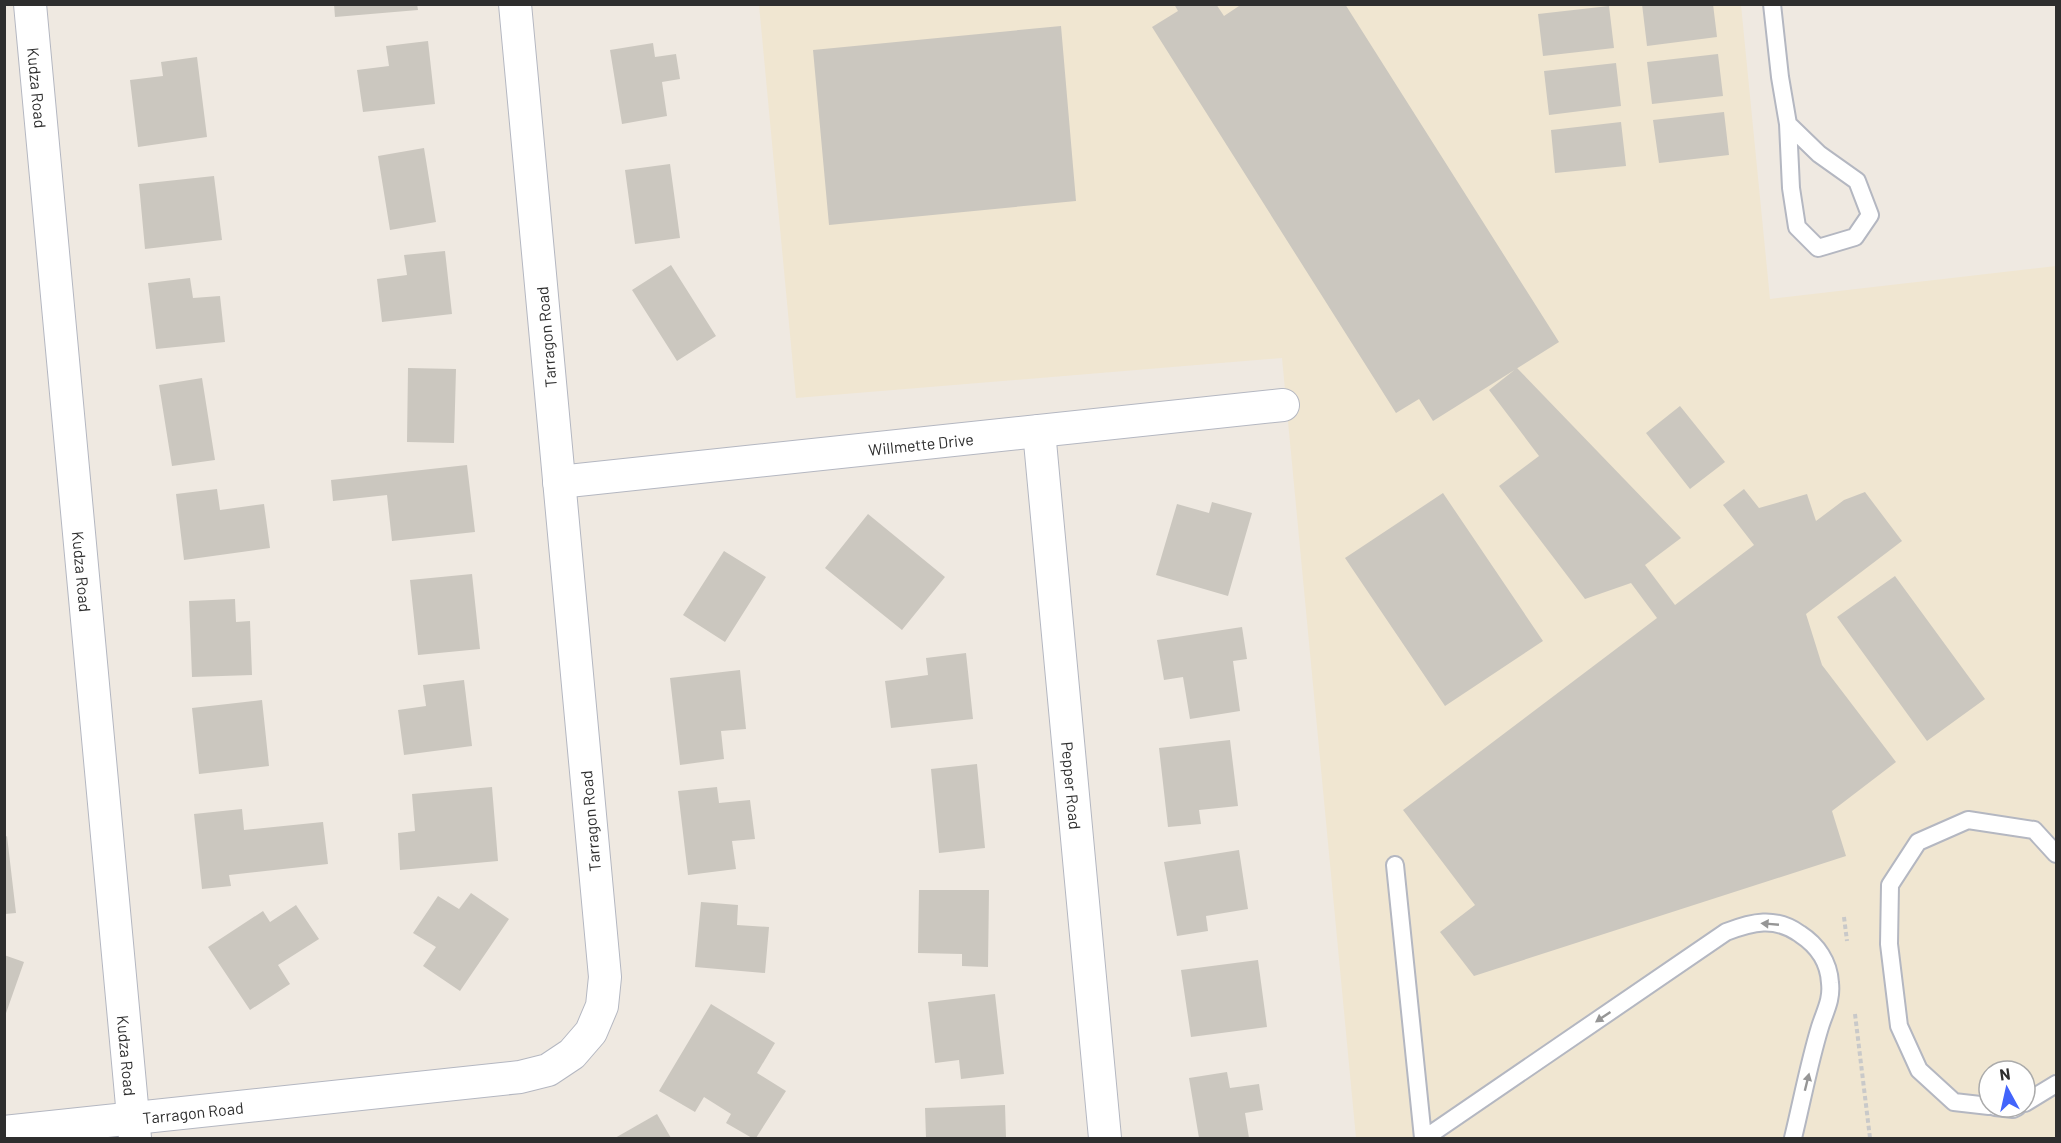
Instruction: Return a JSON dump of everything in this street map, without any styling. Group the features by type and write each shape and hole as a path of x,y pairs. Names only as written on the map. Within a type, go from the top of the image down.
{"street":[{"name":"Kudza Road","path":"30,4 134,1128"},
{"name":"Tarragon Road","path":"4,1132 134,1128 520,1077 548,1070 572,1054 591,1032 602,1006 605,977 515,4"},
{"name":"Willmette Drive","path":"559,482 1283,405"},
{"name":"Pepper Road","path":"1039,431 1105,1138"}],"lane":[{"path":"1772,4 1788,124 1791,188 1797,227 1818,248 1855,237 1870,215 1857,181 1819,154 1788,124"},
{"path":"1977,1105 1954,1102 1919,1070 1899,1026 1889,944 1890,885 1918,842 1968,820 2034,830 2056,854"},
{"path":"1395,865 1424,1138 1726,932 1747,924 1770,922 1792,928 1811,941 1825,960 1831,982 1829,1005 1820,1026 1793,1138"},
{"path":"2037,1095 2056,1084"}],"path":[{"path":"1844,917 1848,952"},
{"path":"1855,1010 1870,1138"}],"shaded area":[{"path":"759,5 1741,5 1770,299 2056,266 2056,1138 1356,1138 1282,358 796,398"}],"building":[{"path":"334,4 417,4 418,10 335,17"},
{"path":"1174,4 1216,4 1224,16 1242,4 1345,4 1559,342 1433,421 1419,399 1396,413 1152,27 1178,11"},
{"path":"1642,4 1713,4 1717,37 1647,46"},
{"path":"1609,6 1614,48 1543,56 1538,14"},
{"path":"1061,26 1076,201 829,225 813,50"},
{"path":"428,41 435,104 363,112 357,70 389,66 386,46"},
{"path":"653,43 655,57 676,54 680,79 662,82 667,116 622,124 610,50"},
{"path":"1718,54 1723,96 1652,104 1647,62"},
{"path":"197,57 207,137 138,147 130,80 163,76 161,62"},
{"path":"1616,63 1621,106 1549,115 1544,71"},
{"path":"1724,112 1729,155 1659,163 1653,120"},
{"path":"1621,122 1626,166 1555,173 1551,130"},
{"path":"424,148 436,222 390,230 378,156"},
{"path":"670,164 680,238 635,244 625,170"},
{"path":"214,176 222,240 145,249 139,184"},
{"path":"445,251 452,314 382,322 377,279 407,275 404,255"},
{"path":"671,265 716,336 677,361 632,290"},
{"path":"190,278 193,298 220,296 225,342 156,349 148,283"},
{"path":"408,368 456,369 454,443 407,442"},
{"path":"1517,368 1681,538 1645,565 1675,605 1754,545 1723,505 1744,489 1759,508 1807,494 1816,521 1844,500 1865,492 1902,541 1806,614 1822,665 1896,762 1832,811 1846,856 1474,976 1440,932 1475,905 1403,810 1657,618 1631,583 1585,599 1499,486 1539,456 1489,390"},
{"path":"202,378 215,460 172,466 159,385"},
{"path":"1680,406 1725,462 1690,489 1646,433"},
{"path":"467,465 475,532 392,541 387,495 333,501 331,480"},
{"path":"217,489 220,510 264,504 270,548 184,560 176,494"},
{"path":"1443,493 1543,641 1445,706 1345,558"},
{"path":"1212,502 1252,513 1228,596 1156,575 1177,504 1209,513"},
{"path":"868,514 945,577 902,630 825,568"},
{"path":"724,551 766,577 725,642 683,615"},
{"path":"472,574 480,649 418,655 410,580"},
{"path":"1895,576 1985,699 1927,741 1837,617"},
{"path":"235,599 236,622 250,621 252,675 192,677 189,601"},
{"path":"1242,627 1247,659 1233,661 1240,711 1190,719 1183,677 1164,680 1157,640"},
{"path":"966,653 973,719 891,728 885,681 928,675 926,658"},
{"path":"740,670 746,729 721,731 724,759 680,765 670,678"},
{"path":"464,680 472,746 404,755 398,710 426,706 423,685"},
{"path":"262,700 269,766 199,774 192,708"},
{"path":"1230,740 1238,806 1199,810 1201,824 1168,827 1159,748"},
{"path":"977,764 985,848 939,853 931,769"},
{"path":"492,787 498,861 400,870 398,833 415,831 412,794"},
{"path":"717,787 719,803 750,800 755,839 732,841 736,869 688,875 678,791"},
{"path":"242,809 244,830 323,822 328,864 229,875 231,886 202,889 194,814"},
{"path":"7,836 16,913 5,914 5,837"},
{"path":"1239,850 1248,909 1206,916 1208,931 1177,936 1164,862"},
{"path":"919,890 989,890 988,967 962,966 962,954 918,953"},
{"path":"471,893 509,919 460,991 423,966 436,947 413,933 438,896 459,909"},
{"path":"701,902 738,905 737,925 769,927 765,973 695,967"},
{"path":"296,905 319,939 278,965 290,984 250,1010 208,947 263,911 270,922"},
{"path":"4,955 24,962 5,1016 4,1016"},
{"path":"1258,960 1267,1027 1191,1037 1181,970"},
{"path":"995,994 1004,1074 961,1079 959,1060 935,1063 928,1002"},
{"path":"711,1004 775,1043 757,1073 786,1091 756,1138 726,1123 731,1114 704,1097 695,1112 659,1091"},
{"path":"1227,1072 1230,1088 1259,1084 1263,1110 1245,1113 1249,1138 1199,1138 1189,1078"},
{"path":"1005,1105 1006,1138 926,1138 925,1108"},
{"path":"657,1114 671,1138 615,1138"}]}
